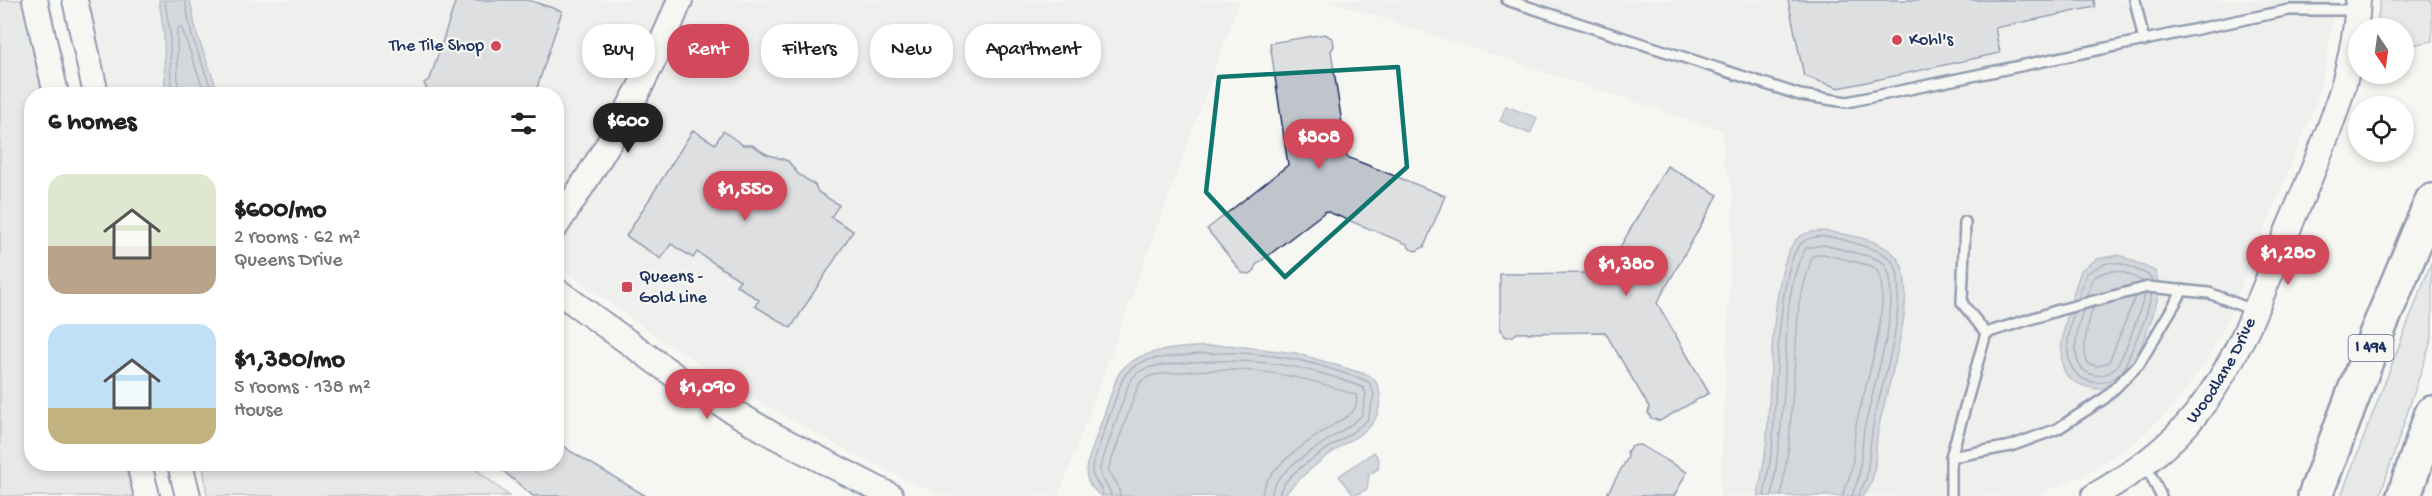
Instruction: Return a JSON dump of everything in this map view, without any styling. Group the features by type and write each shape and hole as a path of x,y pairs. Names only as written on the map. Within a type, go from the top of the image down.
{"highway":[{"name":"I 494","path":"2315,496 2376,335 2432,201"},
{"path":"2404,496 2432,413"}],"street":[{"path":"35,0 54,87"},
{"path":"75,0 94,87"},
{"path":"564,213 633,104 661,48 680,0"},
{"name":"Woodlane Drive","path":"2094,496 2123,479 2162,450 2194,416 2222,379 2244,338 2327,135 2344,87 2355,41 2358,5"},
{"path":"564,296 685,382 773,435 891,496"},
{"path":"141,471 147,496"},
{"path":"182,471 188,496"}],"lane":[{"path":"1507,0 1800,95 1834,102 1862,101 2289,10 2358,5"},
{"path":"2135,0 2144,41"},
{"path":"1965,222 1962,303 1986,333"},
{"path":"1986,333 2059,310 2148,287 2209,293 2255,311"},
{"path":"1951,457 2016,444 2057,429 2105,399 2139,364 2183,290"},
{"path":"1952,496 1951,457 1986,333"},
{"path":"2145,463 2161,496"}],"highlighted area":[{"path":"1398,67 1407,167 1285,277 1206,192 1219,77"}],"shaded area":[{"path":"0,0 22,0 42,87 24,87 24,471 129,471 135,496 0,496"},
{"path":"87,0 1240,0 1059,496 942,496 917,485 840,447 748,395 647,330 564,270 564,87 106,87"},
{"path":"1327,0 2335,0 2327,61 2316,104 2224,327 2207,360 2183,394 2165,415 2131,445 2080,477 2035,496 1720,496 1733,200 1730,179 1723,162 1723,131"},
{"path":"2380,0 2432,0 2432,41 2414,45 2414,18 2378,18"},
{"path":"2432,261 2432,338 2380,496 2341,496"},
{"path":"204,471 478,471 509,496 207,496"}],"water":[{"path":"159,0 190,0 197,35 216,87 165,87 164,34"},
{"path":"1506,106 1537,118 1530,134 1500,121"},
{"path":"1825,231 1866,239 1885,248 1899,261 1904,276 1906,296 1903,319 1878,431 1872,482 1863,496 1758,496 1765,458 1773,334 1781,278 1787,257 1795,241 1805,234"},
{"path":"2119,255 2155,271 2158,279 2157,301 2145,337 2125,378 2114,385 2096,389 2077,383 2065,372 2061,350 2063,336 2081,270 2097,259"},
{"path":"1227,345 1296,353 1368,375 1373,379 1379,391 1378,413 1371,425 1332,452 1283,496 1101,496 1097,493 1087,478 1087,464 1117,377 1125,366 1151,353"},
{"path":"1374,452 1379,460 1378,469 1369,474 1367,489 1354,496 1339,476"}],"building":[{"name":"The Tile Shop","path":"456,0 528,0 562,11 537,87 426,87 424,83 430,79"},
{"name":"Kohl's","path":"1788,0 2094,0 2095,7 1995,28 2000,53 1839,88 1804,76"},
{"path":"1325,34 1333,39 1334,46 1331,51 1347,157 1445,196 1424,247 1416,251 1410,249 1407,244 1326,211 1256,265 1255,270 1250,274 1242,273 1207,229 1288,165 1270,43"},
{"path":"693,130 715,144 723,131 743,145 752,145 766,154 788,161 798,174 815,185 818,192 839,205 831,217 853,231 791,328 755,306 759,300 736,285 740,280 697,252 693,258 671,244 661,259 626,236"},
{"path":"1667,166 1718,195 1657,303 1709,393 1660,421 1651,418 1648,413 1649,407 1605,332 1517,333 1506,337 1500,330 1500,274 1605,273"},
{"path":"1640,445 1687,472 1674,496 1606,496 1628,457 1627,452 1631,446"},
{"path":"564,446 646,496 533,496 503,471 564,471"}],"place":[{"name":"Kohl's","path":"1897,40"},
{"name":"The Tile Shop","path":"496,46"},
{"name":"Queens - Gold Line","path":"627,287"}]}
